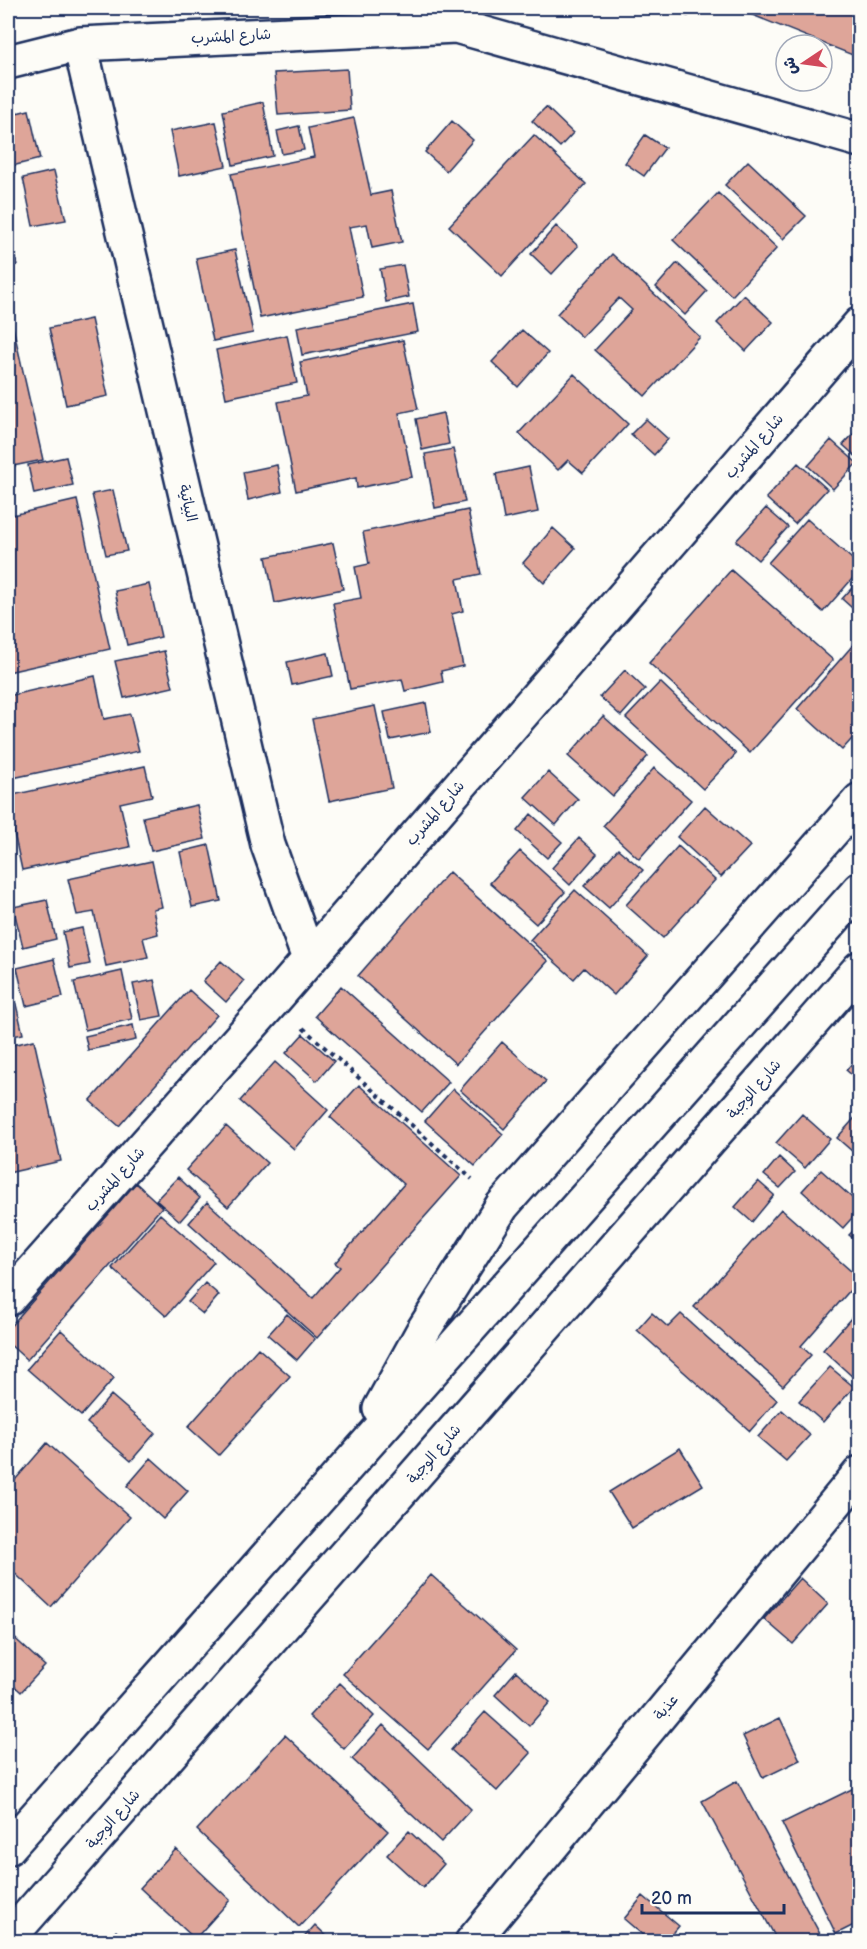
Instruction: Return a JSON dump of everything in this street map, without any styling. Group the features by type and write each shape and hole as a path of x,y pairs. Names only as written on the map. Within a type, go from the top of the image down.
{"street":[{"name":"شارع المشرب","path":"8,62 80,44 457,17 860,140"},
{"name":"البياتية","path":"80,44 268,845 309,959"},
{"name":"شارع المشرب","path":"8,1299 273,1001 860,324"},
{"path":"351,1461 423,1331 502,1206 860,800"},
{"path":"8,1848 860,889"},
{"name":"شارع الوجبة","path":"8,1939 855,978"},
{"name":"عذبة","path":"472,1941 860,1473"}],"path":[{"path":"273,1001 502,1206"}],"building":[{"path":"659,8 690,8 688,16"},
{"path":"735,8 860,8 860,58 834,48 834,33 798,33"},
{"path":"347,69 350,110 278,115 274,73"},
{"path":"263,102 273,156 233,165 223,111"},
{"path":"546,107 573,133 560,147 532,121"},
{"path":"29,110 40,159 8,167 8,115"},
{"path":"354,118 371,195 391,191 402,242 372,248 367,224 349,227 363,297 260,318 231,174 314,157 308,128"},
{"path":"452,121 473,140 446,171 425,152"},
{"path":"216,122 226,166 179,176 170,131"},
{"path":"299,126 304,150 282,154 277,131"},
{"path":"534,135 586,184 502,276 449,226"},
{"path":"645,135 665,148 644,176 625,163"},
{"path":"748,161 806,216 783,239 725,185"},
{"path":"54,171 66,220 33,226 23,178"},
{"path":"718,193 777,248 732,296 673,240"},
{"path":"8,223 17,265 8,268"},
{"path":"556,226 578,246 552,274 531,254"},
{"path":"235,250 253,333 213,341 196,258"},
{"path":"612,254 700,337 645,396 595,350 632,310 619,298 582,337 557,314"},
{"path":"677,263 707,291 685,315 656,287"},
{"path":"403,265 409,297 386,302 380,269"},
{"path":"744,295 773,322 746,351 717,323"},
{"path":"413,304 418,332 302,355 297,327"},
{"path":"11,318 43,460 8,467 8,319"},
{"path":"91,319 108,396 66,405 49,328"},
{"path":"522,330 548,353 518,387 492,362"},
{"path":"287,335 297,383 226,398 216,350"},
{"path":"403,340 418,409 399,413 412,477 357,488 356,478 296,491 278,402 307,396 300,362"},
{"path":"574,374 628,424 583,473 568,460 558,470 519,433"},
{"path":"443,413 449,444 422,450 416,419"},
{"path":"646,419 668,439 654,455 631,434"},
{"path":"860,427 860,460 843,445"},
{"path":"831,440 857,463 833,489 808,466"},
{"path":"453,449 465,502 435,508 425,454"},
{"path":"66,457 73,485 34,494 28,465"},
{"path":"798,463 827,489 795,524 766,498"},
{"path":"277,465 282,492 248,500 243,472"},
{"path":"529,467 538,512 504,519 496,474"},
{"path":"113,490 127,551 106,555 92,494"},
{"path":"77,500 110,649 8,672 8,516"},
{"path":"766,508 788,527 758,560 736,541"},
{"path":"468,510 481,574 457,579 463,611 452,614 463,666 441,671 443,682 405,691 402,679 350,689 333,603 361,598 355,567 369,564 363,532"},
{"path":"807,519 860,566 860,570 823,612 768,563"},
{"path":"553,528 575,548 544,583 523,563"},
{"path":"333,543 343,589 275,603 266,557"},
{"path":"731,570 833,660 750,753 649,663"},
{"path":"860,579 860,615 842,599"},
{"path":"149,584 161,637 127,645 115,591"},
{"path":"860,637 860,730 842,750 797,709"},
{"path":"164,651 173,687 124,698 115,661"},
{"path":"328,653 333,676 292,685 287,662"},
{"path":"625,670 645,689 621,716 600,697"},
{"path":"95,676 104,719 130,714 139,751 8,779 8,696"},
{"path":"660,682 736,754 703,789 626,718"},
{"path":"426,703 431,732 390,740 384,712"},
{"path":"375,706 392,788 329,801 312,719"},
{"path":"603,716 648,756 613,796 568,756"},
{"path":"145,766 152,796 120,803 130,847 22,870 8,796"},
{"path":"654,768 691,800 639,859 603,826"},
{"path":"548,772 578,799 556,825 525,797"},
{"path":"197,805 205,839 151,851 143,817"},
{"path":"705,806 750,846 721,877 677,837"},
{"path":"531,814 562,842 547,858 517,831"},
{"path":"579,838 597,854 570,885 552,868"},
{"path":"209,845 221,901 192,907 180,852"},
{"path":"678,846 715,880 663,938 626,905"},
{"path":"618,849 643,870 609,908 584,886"},
{"path":"520,851 565,892 536,924 490,883"},
{"path":"152,861 162,907 153,909 158,934 143,938 148,957 106,966 94,912 77,915 68,879"},
{"path":"449,872 548,961 456,1064 358,976"},
{"path":"575,890 648,956 614,995 584,968 574,979 530,940"},
{"path":"47,900 56,939 23,947 13,907"},
{"path":"82,928 90,964 70,968 63,932"},
{"path":"54,959 63,997 26,1006 17,968"},
{"path":"221,961 244,981 226,1002 203,981"},
{"path":"122,971 132,1019 85,1030 74,982"},
{"path":"154,980 162,1016 141,1020 133,984"},
{"path":"341,986 449,1082 422,1112 315,1016"},
{"path":"189,990 217,1015 119,1126 90,1101"},
{"path":"14,996 23,1034 8,1037 8,998"},
{"path":"133,1025 136,1040 88,1050 85,1036"},
{"path":"303,1034 334,1061 317,1081 286,1053"},
{"path":"34,1040 61,1161 8,1173 8,1046"},
{"path":"502,1042 546,1081 504,1129 460,1090"},
{"path":"860,1055 860,1082 846,1070"},
{"path":"275,1062 328,1110 294,1149 240,1101"},
{"path":"359,1085 461,1176 317,1338 189,1223 207,1202 313,1298 340,1267 335,1263 404,1184 330,1117"},
{"path":"453,1089 503,1134 475,1166 425,1121"},
{"path":"860,1112 860,1158 837,1138"},
{"path":"802,1114 830,1139 805,1168 776,1143"},
{"path":"226,1126 267,1163 228,1207 186,1170"},
{"path":"779,1157 795,1172 780,1188 764,1175"},
{"path":"821,1170 860,1205 860,1209 843,1228 802,1191"},
{"path":"178,1177 200,1198 180,1221 156,1200"},
{"path":"758,1181 774,1195 752,1222 735,1207"},
{"path":"136,1183 162,1207 27,1360 8,1343 8,1329"},
{"path":"781,1209 860,1279 801,1346 811,1355 783,1386 694,1307"},
{"path":"160,1214 214,1262 166,1316 112,1268"},
{"path":"860,1224 860,1244 849,1235"},
{"path":"205,1283 219,1295 203,1314 188,1302"},
{"path":"859,1309 860,1373 855,1379 823,1350"},
{"path":"652,1313 668,1327 681,1314 777,1400 750,1431 637,1330"},
{"path":"287,1314 315,1339 297,1360 268,1335"},
{"path":"61,1330 114,1378 81,1416 27,1369"},
{"path":"258,1348 290,1376 219,1455 188,1427"},
{"path":"830,1367 854,1387 823,1422 799,1401"},
{"path":"111,1395 155,1433 131,1461 87,1423"},
{"path":"782,1410 810,1435 786,1461 758,1437"},
{"path":"47,1443 130,1517 51,1607 8,1567 8,1488"},
{"path":"680,1448 703,1485 632,1528 609,1492"},
{"path":"151,1458 188,1491 163,1519 127,1486"},
{"path":"431,1575 516,1650 428,1749 343,1674"},
{"path":"800,1578 828,1604 793,1644 764,1619"},
{"path":"8,1632 45,1666 21,1692 8,1680"},
{"path":"516,1671 550,1702 529,1726 495,1695"},
{"path":"340,1683 374,1716 344,1749 309,1716"},
{"path":"485,1712 531,1753 497,1791 451,1750"},
{"path":"780,1718 800,1760 763,1778 743,1736"},
{"path":"383,1725 471,1809 441,1842 352,1759"},
{"path":"285,1735 388,1831 299,1927 197,1830"},
{"path":"737,1781 820,1934 805,1942 778,1942 702,1801"},
{"path":"860,1785 860,1922 836,1934 782,1823"},
{"path":"409,1831 444,1864 423,1888 387,1855"},
{"path":"176,1849 230,1900 195,1939 140,1888"},
{"path":"643,1896 679,1926 666,1942 651,1942 624,1919"},
{"path":"315,1925 333,1942 300,1942"},
{"path":"116,1931 127,1942 107,1942"}]}
